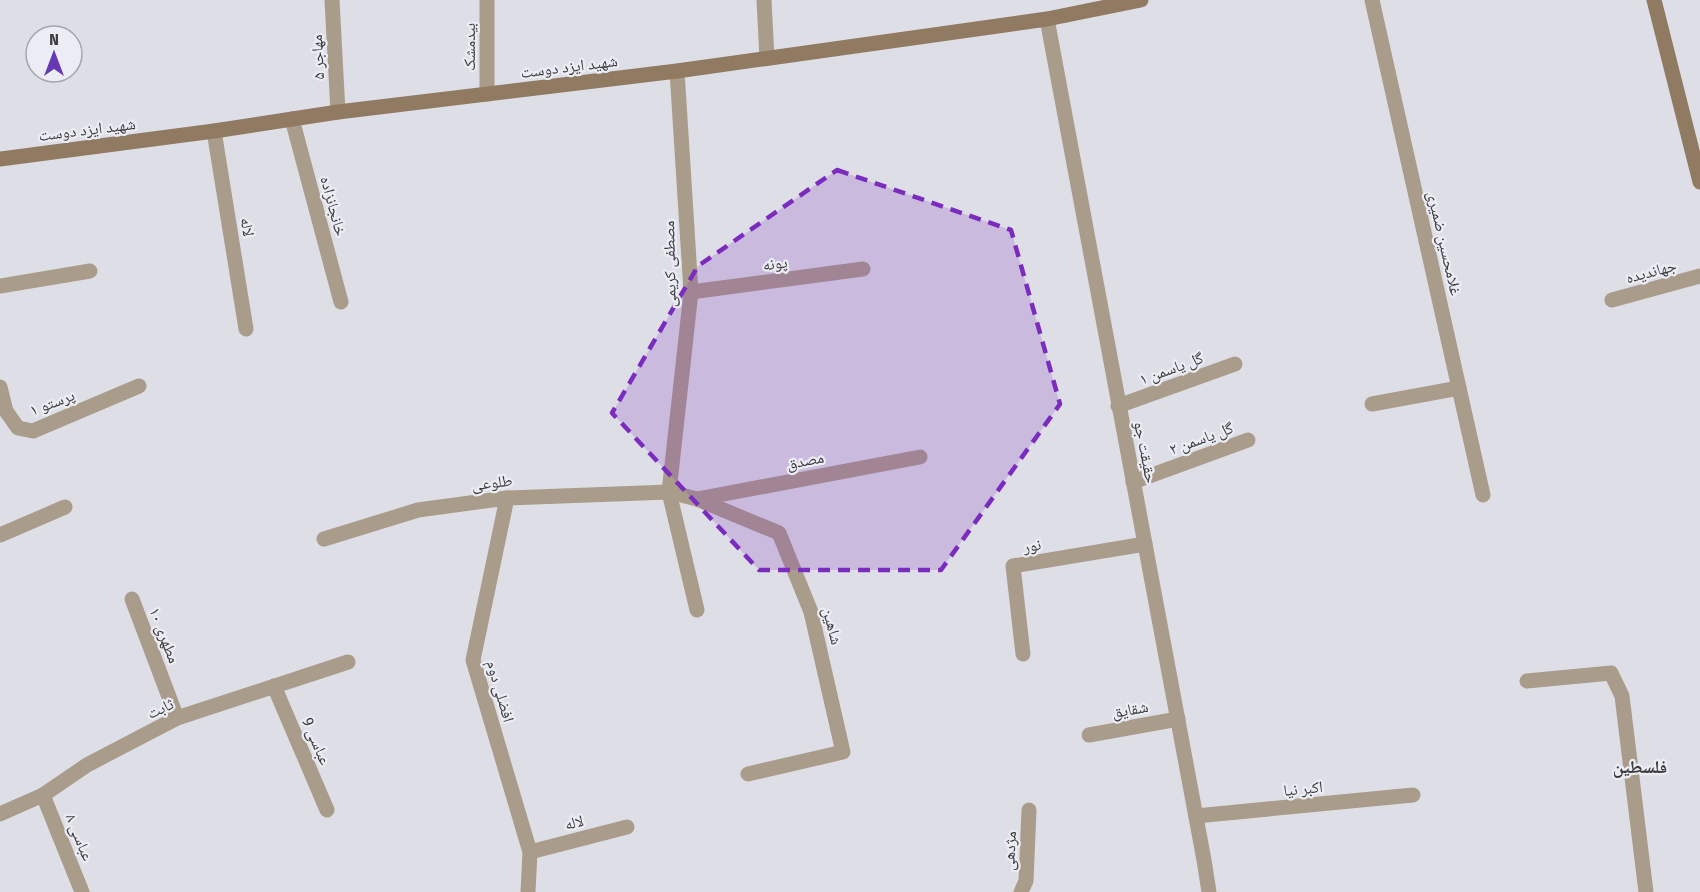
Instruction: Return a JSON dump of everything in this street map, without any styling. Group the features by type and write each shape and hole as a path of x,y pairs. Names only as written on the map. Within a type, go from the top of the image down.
{"main road":[{"name":"شهید ایزد دوست","path":"0,159 338,112 677,71 1047,19 1141,0"},
{"path":"1654,0 1700,182"}],"street":[{"name":"مهاجر ۵","path":"332,0 338,112"},
{"name":"بیدمشک","path":"487,0 487,94"},
{"path":"764,0 767,58"},
{"name":"غلامحسین ضمیری","path":"1372,0 1484,495"},
{"name":"حقیقت جو","path":"1047,19 1209,892"},
{"name":"مصطفی کریمی","path":"677,71 691,292 669,492 697,610"},
{"name":"خانجانزاده","path":"292,119 341,302"},
{"name":"لاله","path":"214,131 246,329"},
{"name":"پونه","path":"691,292 863,269"},
{"path":"0,286 90,271"},
{"name":"جهاندیده","path":"1612,300 1700,276"},
{"name":"گل یاسمن ۱","path":"1119,406 1235,364"},
{"name":"پرستو ۱","path":"0,387 6,411 18,428 33,431 139,386"},
{"path":"1372,404 1459,388"},
{"name":"گل یاسمن ۲","path":"1133,482 1248,440"},
{"name":"مصدق","path":"697,500 920,457"},
{"name":"طلوعی","path":"324,539 418,510 507,498 669,492"},
{"name":"شاهین","path":"669,492 697,500 779,533 812,612 843,752 748,774"},
{"name":"افضلی دوم","path":"507,498 472,660 530,852 528,892"},
{"path":"0,535 65,507"},
{"name":"نور","path":"1023,654 1013,566 1144,544"},
{"name":"مطهری ۱۰","path":"132,599 177,718"},
{"name":"ثابت","path":"0,814 43,795 87,765 177,718 348,662"},
{"path":"1527,681 1611,673 1622,696 1646,892"},
{"name":"عباسی 9","path":"274,686 327,810"},
{"name":"شقایق","path":"1089,735 1178,719"},
{"name":"عباسی ۸","path":"43,795 82,892"},
{"name":"اکبر نیا","path":"1196,816 1413,795"},
{"name":"مژدهی","path":"1021,892 1026,881 1029,810"},
{"name":"لاله","path":"530,852 627,827"}],"highlighted area":[{"path":"837,170 1011,230 1060,404 941,570 759,570 612,413 698,266"}],"district":[{"name":"فلسطین","path":"1640,767"}]}
